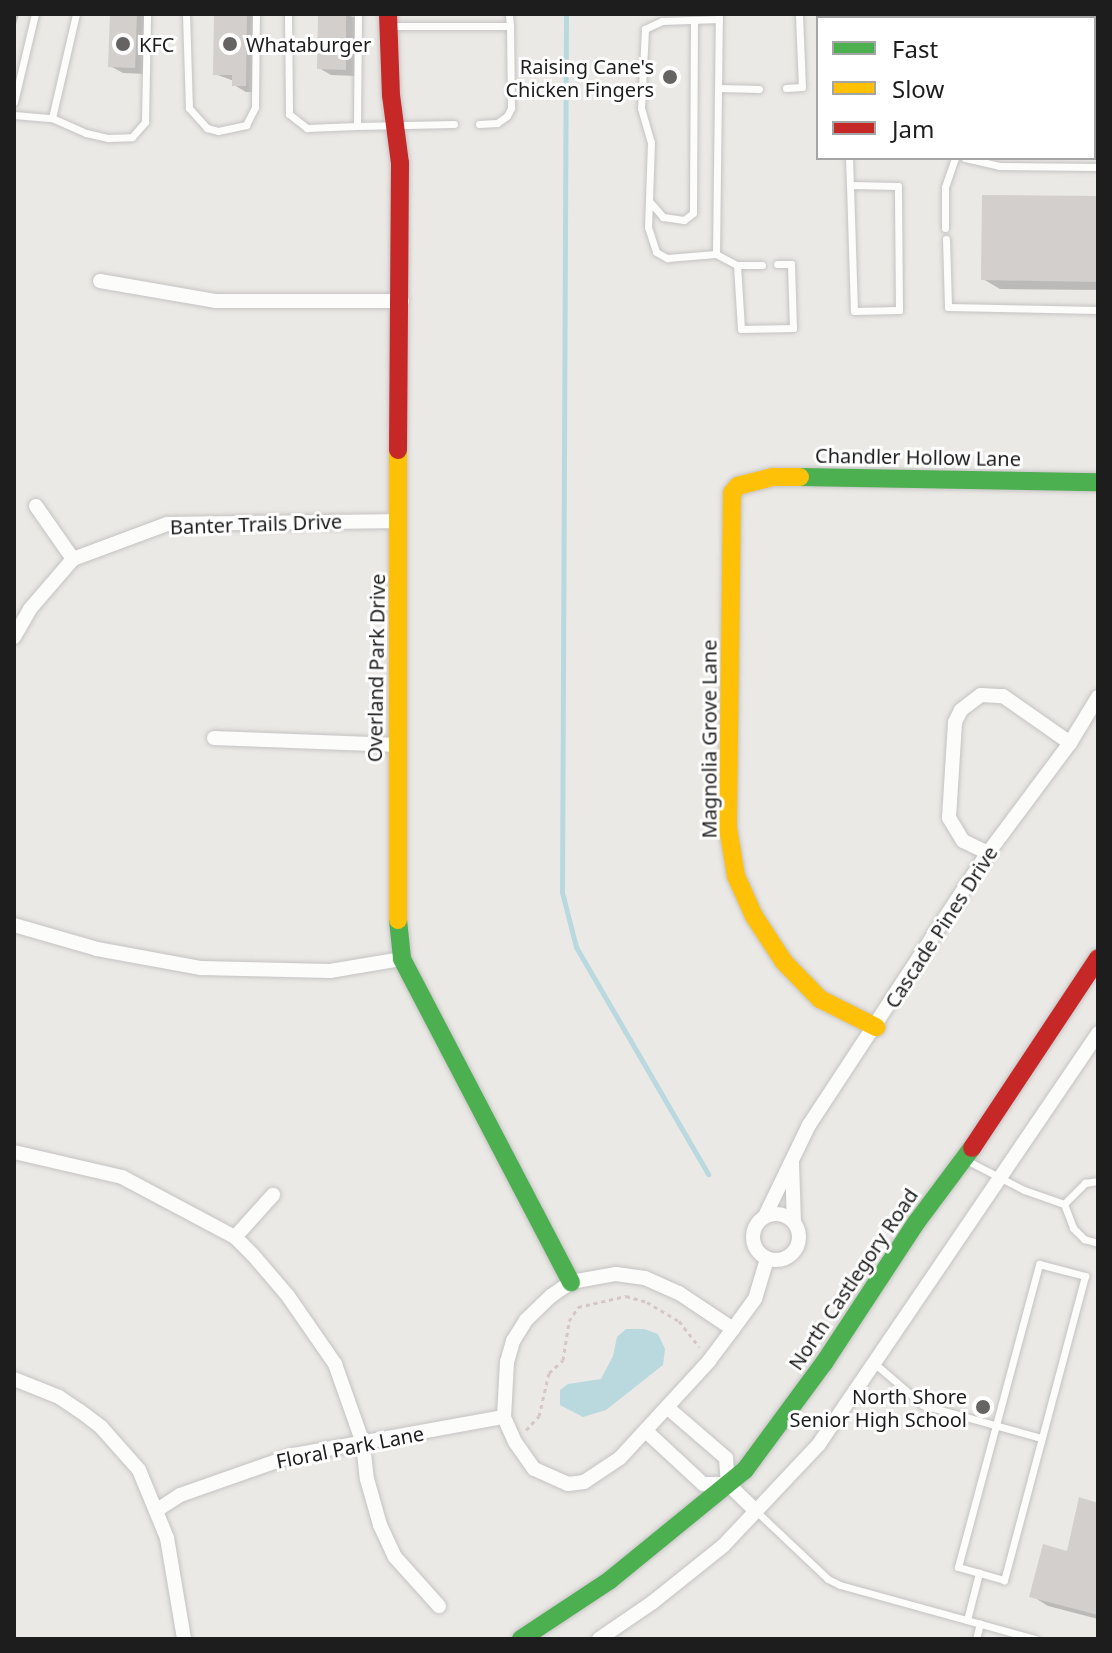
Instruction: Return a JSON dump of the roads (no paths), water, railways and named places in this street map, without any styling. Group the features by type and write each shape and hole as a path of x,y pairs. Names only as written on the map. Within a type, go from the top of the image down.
{"street":[{"name":"Overland Park Drive","path":"388,20 400,163 402,301 396,901 402,959 571,1282"},
{"path":"100,281 216,301 402,301"},
{"name":"Chandler Hollow Lane","path":"738,486 773,477 1098,482"},
{"name":"Magnolia Grove Lane","path":"738,486 732,493 731,508 728,800 728,828 736,876 754,916 784,962 820,999 876,1027"},
{"path":"36,506 73,559"},
{"name":"Banter Trails Drive","path":"14,637 30,609 73,559 167,524 400,521"},
{"path":"988,853 963,841 949,818 955,722 961,710 981,695 1003,696 1070,743"},
{"name":"Cascade Pines Drive","path":"765,1216 809,1125 988,853 1070,743 1098,697"},
{"path":"214,738 398,745"},
{"path":"14,925 97,949 201,968 330,971 402,959"},
{"name":"North Castlegory Road","path":"521,1639 610,1580 745,1470 824,1363 916,1223 965,1159 1098,958"},
{"path":"599,1639 653,1602 723,1546 819,1444 997,1177 1098,1033"},
{"path":"14,1152 122,1177 235,1237 288,1296 335,1364 363,1443 367,1479 380,1525 395,1557 439,1606"},
{"name":"Cascade Pines Drive","path":"792,1163 794,1222"},
{"path":"235,1237 273,1195"},
{"path":"782,1215 794,1222 799,1237 796,1249 784,1259 767,1259 758,1252 752,1237 759,1221 765,1216 782,1215"},
{"path":"733,1329 679,1293 645,1278 616,1274 571,1282 526,1320 513,1341 504,1382 504,1417 515,1442 534,1469 568,1484 584,1482 597,1475 647,1432 710,1360 733,1329 755,1299 767,1259"},
{"path":"14,1379 59,1397 101,1427 139,1470 157,1510 175,1575 184,1639"},
{"path":"668,1408 726,1458 728,1484 756,1511"},
{"name":"Floral Park Lane","path":"157,1510 180,1495 294,1455 504,1417"},
{"path":"647,1432 703,1484 728,1484"}],"lane":[{"path":"14,102 35,14"},
{"path":"52,118 76,14"},
{"path":"14,115 52,118 86,133 108,138 132,137 145,122 147,14"},
{"path":"186,14 189,108 207,128 218,131 246,125 255,107 256,14"},
{"path":"288,14 289,114 307,128 454,124"},
{"path":"357,126 358,14"},
{"path":"479,124 497,123 507,116 511,108 509,14"},
{"path":"786,88 802,87 799,14"},
{"path":"716,254 719,17 662,21 645,29 641,108 650,132 648,227 656,252 667,258 716,254 737,265 762,265"},
{"path":"388,20 510,26"},
{"path":"649,201 663,217 684,220 693,213 694,20"},
{"path":"719,88 759,89"},
{"path":"849,160 854,311 899,310 898,186 850,185"},
{"path":"945,228 945,187 954,160"},
{"path":"974,160 999,166 1086,162 1098,167"},
{"path":"946,239 948,307 1098,310"},
{"path":"737,265 741,329 793,328 791,264 777,264"},
{"path":"965,1159 997,1177 1064,1204 1073,1228 1084,1239 1098,1243"},
{"path":"1064,1204 1085,1183 1098,1181"},
{"path":"1039,1264 1085,1276 1041,1438 1004,1580 958,1567 1039,1264"},
{"path":"874,1363 923,1405 1041,1438"},
{"path":"756,1511 828,1579 1035,1639"},
{"path":"967,1620 979,1573"},
{"path":"976,1639 980,1623"}],"water":[{"path":"626,1329 644,1329 658,1334 665,1349 663,1365 606,1410 583,1417 560,1405 560,1390 568,1384 601,1379 613,1356 617,1337"}],"waterway":[{"path":"566,14 562,892 576,947 708,1174"}],"place":[{"name":"KFC","path":"123,44"},
{"name":"Whataburger","path":"230,44"},
{"name":"Raising Cane's Chicken Fingers","path":"670,77"},
{"name":"North Shore Senior High School","path":"983,1407"}]}
